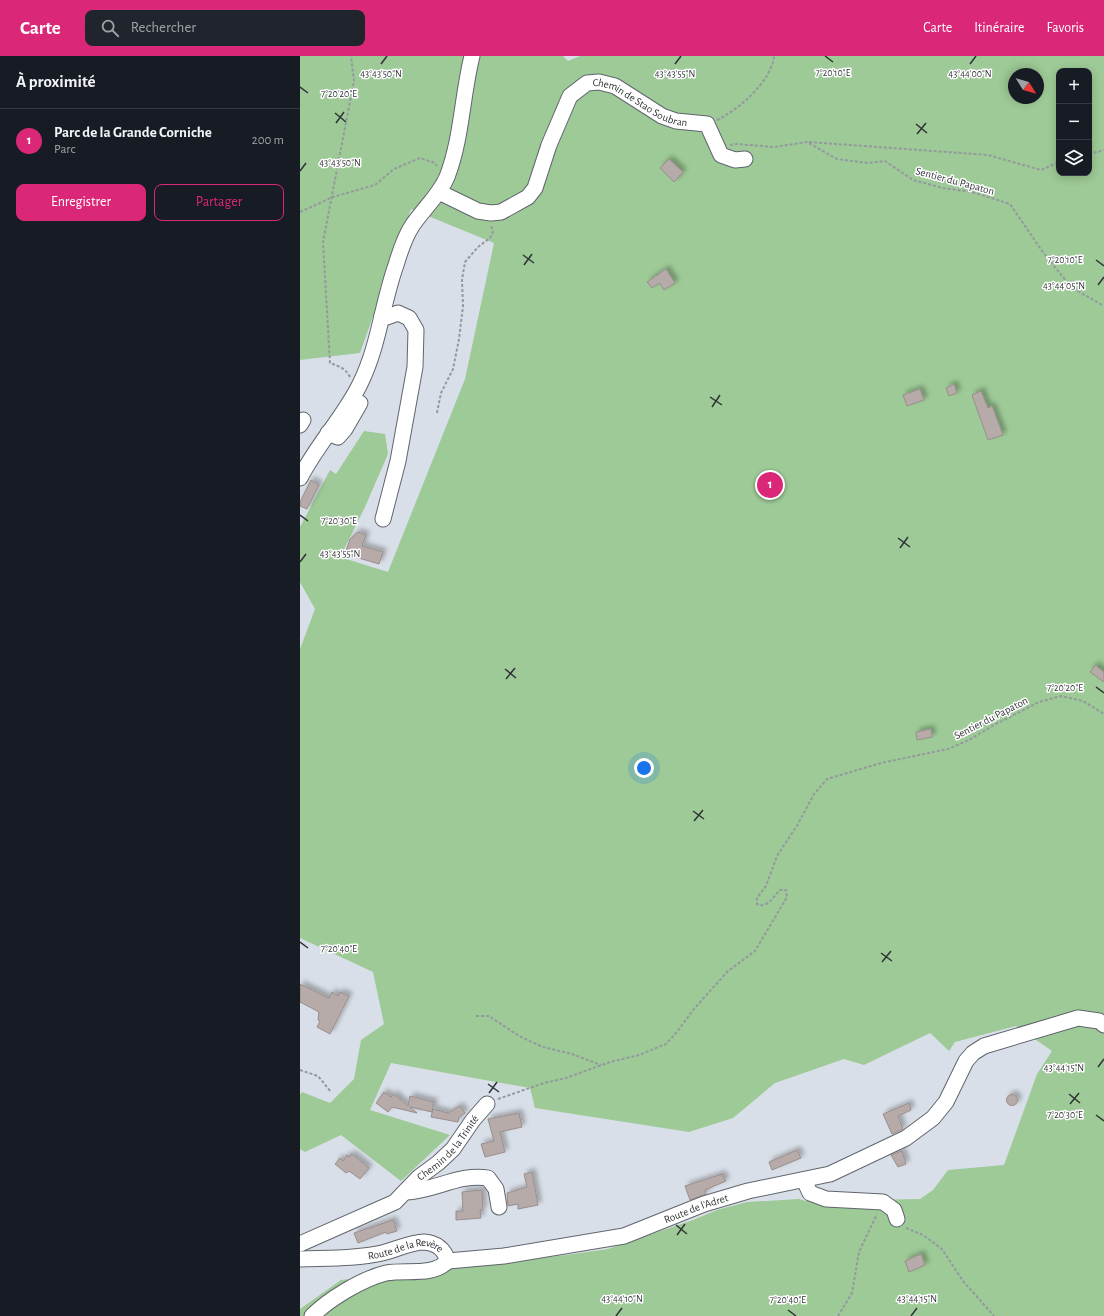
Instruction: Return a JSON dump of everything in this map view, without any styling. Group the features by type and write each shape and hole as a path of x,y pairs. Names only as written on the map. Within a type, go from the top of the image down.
{"street":[{"path":"300,478 314,452 357,391 372,353 395,267 406,238 412,226 439,192 446,178 456,151 472,56"},
{"name":"Chemin de Stao Soubran","path":"491,214 510,208 528,197 535,188 549,145 570,96 587,83 599,82 615,86 662,116 676,121 707,124"},
{"path":"707,124 721,155 735,160 745,160"},
{"path":"439,192 478,211 491,214"},
{"path":"382,316 387,317 398,313 409,318 416,330 415,367 398,461 383,519"},
{"path":"328,433 338,437 345,429 373,379 381,359 386,337"},
{"name":"Route de l'Adret","path":"448,1261 504,1256 624,1236 704,1204 748,1191 830,1174 906,1138 933,1118 946,1102 966,1061 973,1053 984,1046 1078,1018 1098,1021 1104,1025"},
{"name":"Chemin de la Trinité","path":"300,1244 395,1202 419,1177 438,1163 452,1149 473,1120 487,1104"},
{"path":"406,1192 416,1191 458,1179 478,1177 488,1178 496,1189 499,1207"},
{"path":"804,1180 810,1193 826,1199 883,1202 894,1210 897,1219"},
{"name":"Route de la Revère","path":"300,1259 334,1258 381,1253 423,1242 437,1245 445,1251 448,1261 434,1270 387,1273 367,1280 321,1307 312,1316"}],"path":[{"path":"351,56 354,81 333,197 323,242 330,363 340,366 347,372 357,391"},
{"path":"707,124 737,107 752,94 765,78 774,56"},
{"path":"717,147 737,144 774,147 808,142 988,155 1041,170 1056,163"},
{"name":"Sentier du Papaton","path":"808,142 837,159 868,163 885,161 913,180 943,188 972,192 1010,204 1042,251 1067,282 1081,293 1104,306"},
{"path":"1092,153 1104,150"},
{"path":"300,212 333,197 375,185 394,169 420,158 435,163 441,174 446,178"},
{"path":"437,413 441,393 453,369 459,339 463,306 462,280 465,262 478,247 490,238 493,232 490,222 491,214"},
{"name":"Sentier du Papaton","path":"602,1065 639,1055 666,1044 694,1009 728,972 756,951 787,898 786,890 780,890 767,905 761,906 757,904 757,898 766,886 777,856 798,824 814,794 827,779 881,763 948,749 969,740 994,725 1039,702 1061,696 1083,701 1104,714"},
{"path":"476,1016 489,1016 519,1036 544,1047 572,1054 602,1065"},
{"path":"487,1104 602,1065"},
{"path":"300,1070 318,1076 331,1092"},
{"path":"838,1316 852,1293 859,1252 883,1202"},
{"path":"897,1219 907,1229 923,1235 942,1249 963,1281 994,1316"}],"green space":[{"path":"300,56 563,56 568,61 580,56 1104,56 1104,1316 300,1316 300,1309 341,1280 608,1249 693,1220 717,1210 747,1202 799,1199 806,1201 920,1199 933,1190 948,1170 1004,1165 1037,1074 1052,1051 1016,1026 955,1042 949,1051 930,1033 864,1065 844,1059 775,1083 733,1118 689,1132 535,1108 530,1088 391,1063 370,1110 450,1135 401,1181 341,1135 305,1152 300,1149 300,1095 302,1092 330,1103 354,1079 361,1040 384,1024 373,972 300,938 300,649 315,609 300,582 300,527 330,470 336,474 364,431 385,434 388,454 365,507 340,557 388,572 465,379 494,243 411,209 360,353 300,360"}],"building":[{"path":"669,159 683,172 674,182 660,168"},
{"path":"666,269 675,283 664,290 660,283 652,288 647,282"},
{"path":"954,384 957,393 949,396 946,388"},
{"path":"920,389 924,400 907,406 903,395"},
{"path":"981,391 988,408 992,406 1003,435 988,440 972,395"},
{"path":"311,480 319,485 307,509 300,506 300,502"},
{"path":"358,532 366,535 362,546 383,552 379,564 345,554 350,539"},
{"path":"1095,665 1104,672 1104,682 1090,672"},
{"path":"931,729 932,737 917,740 916,732"},
{"path":"300,984 329,998 332,992 338,996 340,992 349,996 330,1034 317,1027 320,1021 318,1020 319,1012 300,1002"},
{"path":"384,1092 391,1097 394,1094 408,1106 410,1096 434,1102 432,1112 410,1107 417,1113 392,1107 388,1112 376,1103"},
{"path":"1010,1095 1014,1095 1016,1096 1016,1104 1010,1105 1007,1102 1007,1098"},
{"path":"909,1103 911,1110 898,1116 903,1129 892,1134 883,1114"},
{"path":"460,1106 465,1113 459,1117 458,1122 431,1117 433,1109 448,1113"},
{"path":"519,1113 522,1127 500,1132 505,1152 485,1157 481,1144 494,1141 488,1119"},
{"path":"797,1150 801,1158 772,1170 769,1162"},
{"path":"902,1151 906,1164 898,1167 891,1155"},
{"path":"352,1154 369,1168 360,1179 349,1171 346,1173 335,1164 340,1158 343,1161 347,1155 349,1157"},
{"path":"532,1172 538,1205 518,1209 518,1204 508,1206 507,1193 527,1187 524,1174"},
{"path":"722,1174 726,1181 705,1190 706,1194 690,1200 685,1186"},
{"path":"482,1190 483,1210 480,1210 481,1218 456,1220 456,1211 463,1211 462,1192"},
{"path":"393,1220 397,1231 387,1234 386,1232 358,1243 354,1233"},
{"path":"921,1254 925,1265 909,1272 905,1261"}],"place":[{"name":"Parc de la Grande Corniche","path":"770,485"}]}
